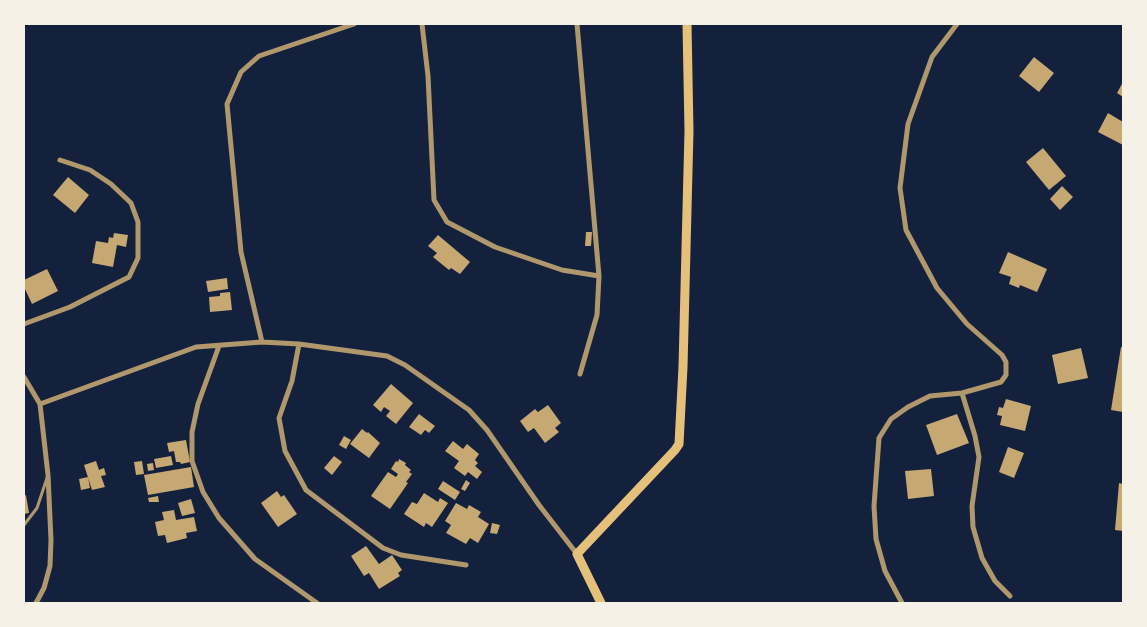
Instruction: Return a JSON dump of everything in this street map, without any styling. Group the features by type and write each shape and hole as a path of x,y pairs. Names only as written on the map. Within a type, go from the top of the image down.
{"main road":[{"path":"601,603 577,554 675,450 678,444 683,367 689,141 687,24"}],"street":[{"path":"262,342 241,252 227,104 241,72 259,56 354,24"},
{"path":"422,24 428,76 434,200 447,222 495,247 562,270 599,276"},
{"path":"577,24 599,276 597,315 580,374"},
{"path":"902,603 885,571 876,539 874,506 878,438 890,419 930,396 962,393 1001,382 1006,375 1006,362 1002,355 967,324 937,288 906,230 900,188 908,124 932,56 956,24"},
{"path":"24,324 70,308 129,277 138,258 138,222 131,203 111,184 90,170 60,160"},
{"path":"40,404 196,347 262,342 299,344 387,356 405,365 469,410 487,430 539,505 577,554"},
{"path":"299,344 292,381 279,418 285,451 306,490 384,548 401,555 466,565"},
{"path":"219,346 198,404 192,432 192,461 202,492 219,518 255,559 317,603"},
{"path":"24,377 40,404 48,475 51,540 50,566 44,588 36,603"},
{"path":"962,393 975,436 979,457 972,506 972,527 982,558 995,581 1010,596"}],"lane":[{"path":"24,525 37,508 48,475"}],"building":[{"path":"1034,57 1054,73 1039,92 1019,76"},
{"path":"1123,82 1123,97 1117,93"},
{"path":"1108,113 1123,122 1123,145 1098,132"},
{"path":"1043,148 1066,176 1049,190 1026,162"},
{"path":"68,177 89,195 75,213 53,195"},
{"path":"1062,186 1073,197 1060,210 1050,199"},
{"path":"586,232 592,232 591,246 585,246"},
{"path":"114,233 128,235 126,247 117,245 113,267 92,263 96,241 108,243 109,237 113,238"},
{"path":"438,235 470,262 460,274 451,268 449,270 433,257 437,253 428,246"},
{"path":"1008,252 1047,269 1037,292 1020,285 1019,288 1009,284 1011,277 999,273"},
{"path":"47,269 58,291 32,304 24,287 24,280"},
{"path":"227,278 228,289 208,292 206,281"},
{"path":"230,292 232,310 210,312 209,297 220,296 220,293"},
{"path":"1121,347 1123,347 1123,412 1111,410"},
{"path":"1081,348 1088,378 1058,384 1052,355"},
{"path":"391,384 413,403 396,424 386,416 390,411 384,407 381,412 373,405"},
{"path":"1006,399 1031,406 1025,431 1000,425 1002,416 997,415 999,407 1003,408"},
{"path":"548,405 561,423 555,428 559,432 545,443 534,428 528,432 520,421 535,409 538,412"},
{"path":"419,414 435,426 429,433 425,430 421,435 409,427"},
{"path":"957,414 969,443 937,455 926,425"},
{"path":"362,429 380,443 369,458 350,444"},
{"path":"344,436 351,440 346,449 339,445"},
{"path":"186,440 190,462 181,464 176,462 174,451 169,452 167,443"},
{"path":"453,441 463,449 467,444 479,454 475,460 478,463 475,466 482,472 477,479 468,472 465,476 454,468 459,461 445,451"},
{"path":"1008,447 1024,453 1014,478 999,472"},
{"path":"171,456 173,465 156,468 154,459"},
{"path":"334,456 342,462 332,475 324,468"},
{"path":"399,459 406,463 405,465 411,470 409,472 412,474 390,509 371,496 388,472 396,477 398,474 391,469"},
{"path":"96,461 99,470 104,468 106,475 101,476 105,487 92,490 84,465"},
{"path":"142,461 144,474 136,475 134,462"},
{"path":"153,463 154,470 148,471 147,464"},
{"path":"191,467 194,487 148,495 144,475"},
{"path":"931,469 934,496 908,499 905,471"},
{"path":"88,477 90,488 81,490 79,479"},
{"path":"466,480 470,483 465,491 461,489"},
{"path":"443,481 460,492 455,500 438,489"},
{"path":"1119,483 1123,484 1123,531 1115,530"},
{"path":"277,491 281,497 284,495 297,514 278,527 261,503"},
{"path":"424,493 438,502 440,498 448,503 432,527 426,523 424,527 404,514 412,502 417,504"},
{"path":"26,495 29,513 24,514 24,496"},
{"path":"158,496 159,502 149,502 148,498"},
{"path":"191,499 195,513 182,516 178,503"},
{"path":"456,503 467,509 469,505 481,512 478,517 489,524 478,543 470,538 466,544 446,533 451,525 445,521"},
{"path":"174,510 176,520 194,517 197,531 186,533 187,538 167,543 165,535 158,536 155,522 164,520 162,512"},
{"path":"492,523 500,525 497,534 490,533"},
{"path":"366,546 379,564 392,555 402,570 398,573 400,576 379,589 369,573 364,576 351,556"}]}
